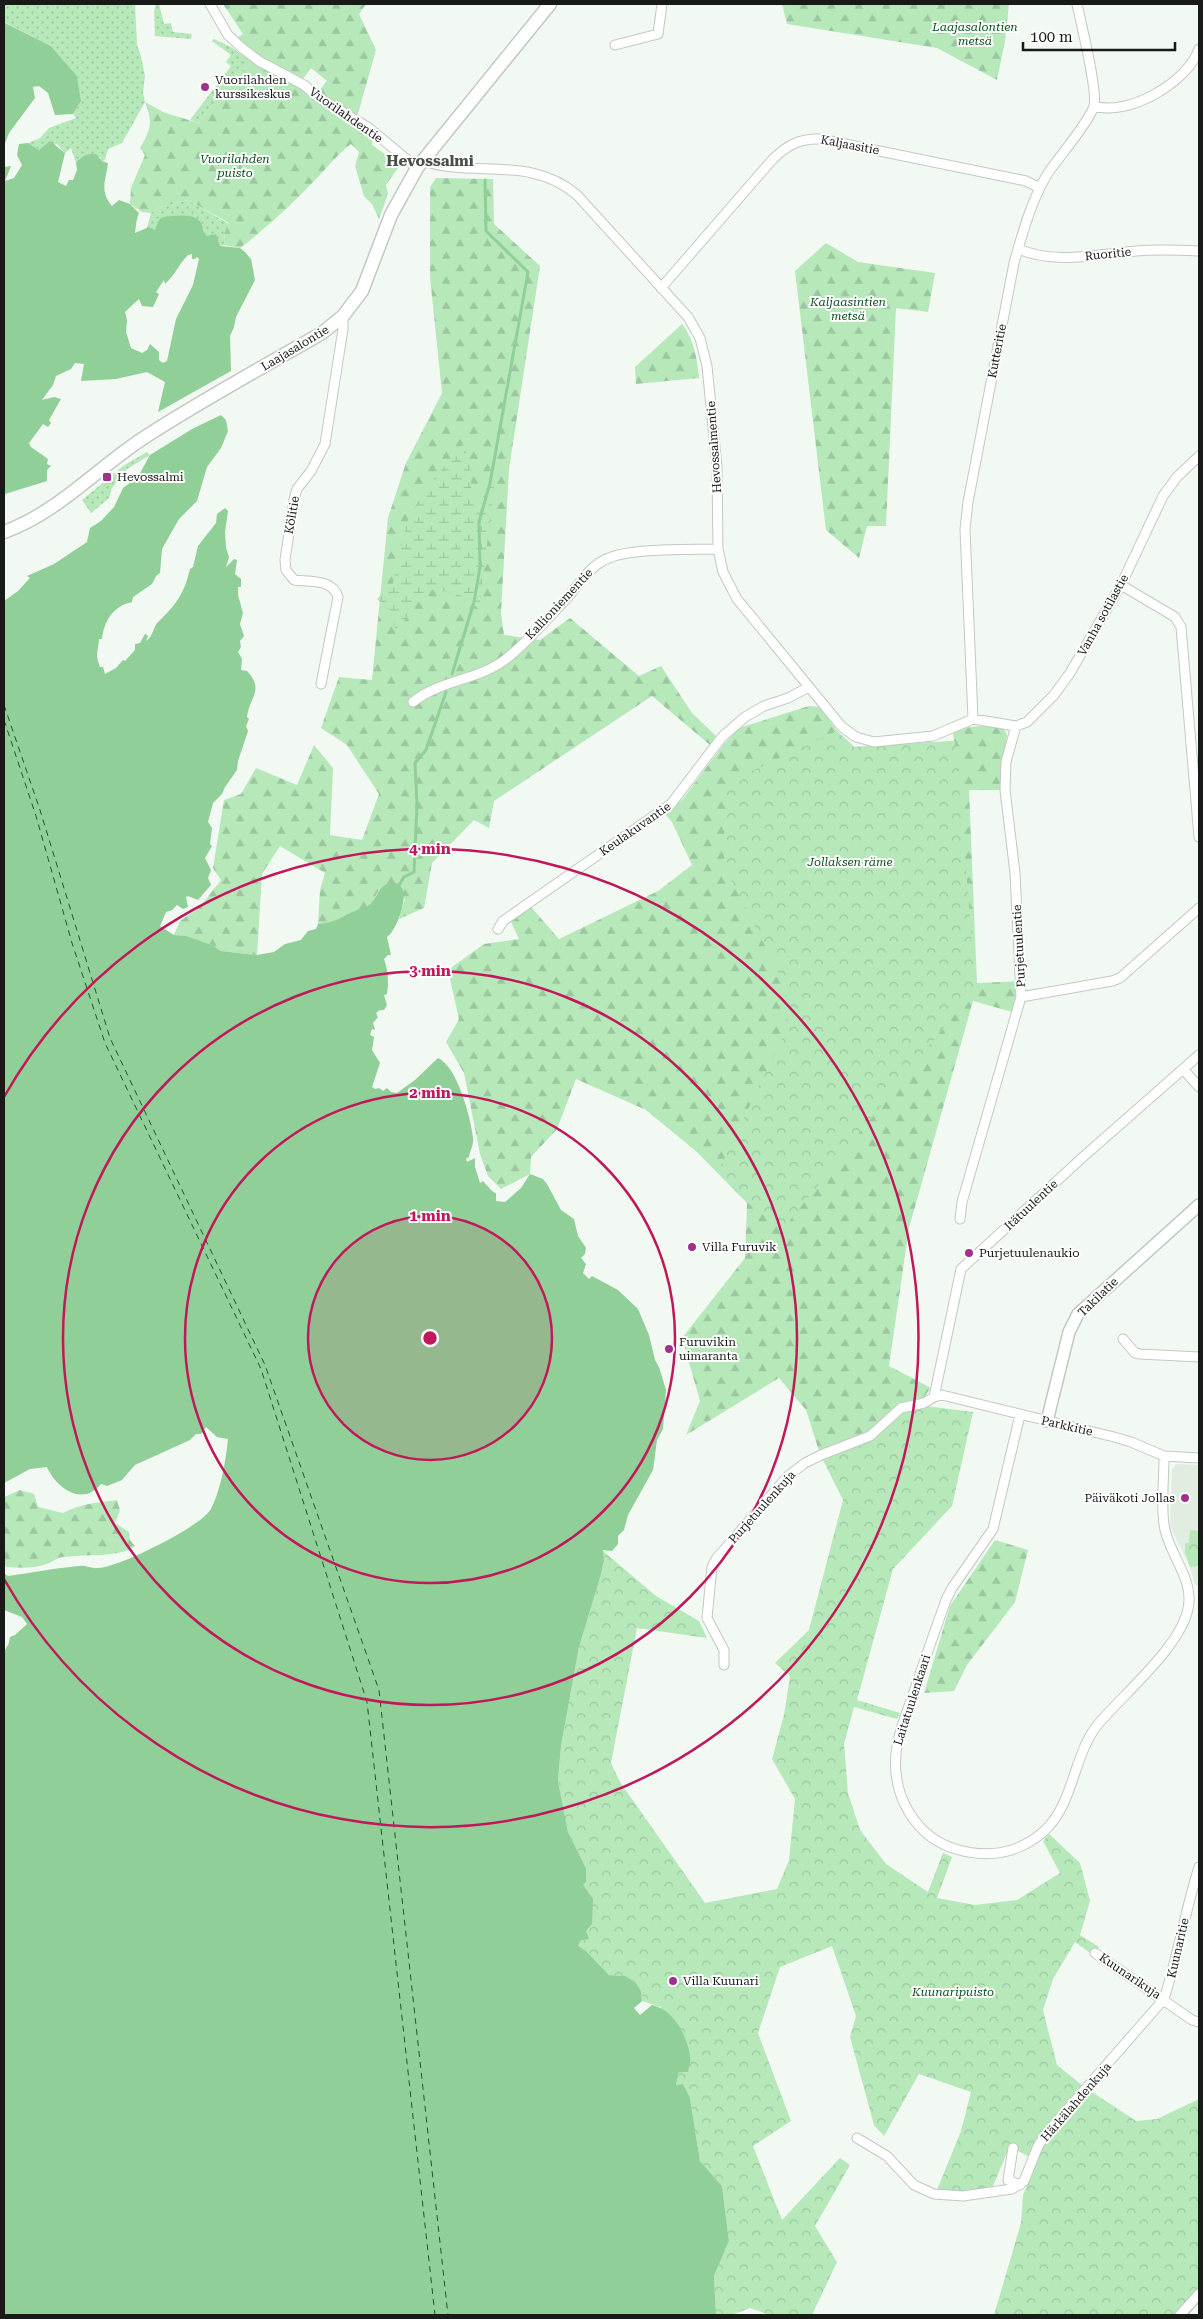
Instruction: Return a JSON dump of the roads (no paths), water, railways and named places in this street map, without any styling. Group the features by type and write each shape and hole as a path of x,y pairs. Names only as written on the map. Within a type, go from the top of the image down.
{"main road":[{"name":"Laajasalontie","path":"4,532 56,505 144,438 322,333 343,316 362,290 391,215 420,164 550,4"}],"street":[{"name":"Vuorilahdentie","path":"210,4 228,35 259,61 304,85 318,97 369,128 420,164"},
{"path":"615,45 658,34 662,4"},
{"path":"1078,4 1093,88 1094,106 1115,109 1150,96 1183,74 1193,63 1199,49"},
{"name":"Kutteritie","path":"973,719 964,549 968,502 1018,249 1029,212 1040,188 1094,106"},
{"name":"Kaljaasitie","path":"661,288 772,160 789,145 805,139 821,139 924,159 1026,181 1040,188"},
{"name":"Hevossalmentie","path":"420,164 532,172 558,181 577,195 693,325 706,357 716,460 718,548 723,572 737,599 846,731 864,740 889,741 933,736 973,719"},
{"name":"Ruoritie","path":"1018,249 1035,256 1062,259 1144,250 1199,251"},
{"name":"Kölitie","path":"321,684 330,647 338,597 337,592 332,586 327,584 294,580 286,570 285,560 292,506 297,490 311,471 325,444 343,329 343,316"},
{"name":"Vanha sotilastie","path":"1016,726 1027,722 1060,688 1121,585 1171,483 1199,456"},
{"name":"Kallioniementie","path":"413,702 429,692 477,675 507,659 552,613 588,571 608,558 627,554 718,548"},
{"path":"1121,585 1175,617 1181,626 1199,837"},
{"name":"Keulakuvantie","path":"498,929 503,921 511,915 671,804 722,738 736,723 764,706 788,698 809,686"},
{"path":"973,719 1016,726"},
{"name":"Purjetuulentie","path":"960,1219 962,1202 1021,997 1015,873 1005,790 1006,762 1016,726"},
{"path":"1021,997 1112,982 1120,978 1199,908"},
{"name":"Itätuulentie","path":"934,1397 961,1269 1083,1157 1199,1055"},
{"path":"1184,1069 1199,1087"},
{"name":"Takilatie","path":"1047,1421 1069,1332 1078,1314 1199,1205"},
{"path":"1123,1339 1135,1352 1140,1354 1199,1357"},
{"name":"Parkkitie","path":"934,1397 942,1395 1132,1442 1164,1456 1199,1458"},
{"name":"Purjetuulenkuja","path":"724,1665 724,1650 707,1618 712,1567 716,1559 797,1468 821,1455 870,1436 900,1408 924,1402 934,1397"},
{"name":"Laitatuulenkaari","path":"1020,1415 993,1529 952,1588 946,1600 905,1716 896,1753 897,1786 903,1803 924,1831 937,1842 950,1848 966,1852 998,1853 1014,1850 1028,1843 1047,1828 1063,1806 1088,1738 1098,1724 1166,1649 1181,1625 1187,1613 1188,1586 1164,1526 1164,1456"},
{"name":"Kuunaritie","path":"1164,1999 1172,1974 1188,1901 1199,1867"},
{"name":"Kuunarikuja","path":"1095,1953 1192,2020 1199,2022"},
{"name":"Härkälahdenkuja","path":"1020,2185 1024,2181 1038,2146 1046,2134 1164,1999"},
{"path":"857,2138 887,2156 914,2185 934,2194 963,2196 1012,2189 1020,2185"},
{"path":"1013,2148 1008,2180 1020,2185"},
{"path":"1180,2315 1199,2294"}],"waterway":[{"path":"452,674 474,602 480,567 479,522 490,483 528,272 486,231 485,180"},
{"path":"399,885 404,877 414,872 417,805 415,763 426,750 446,692"}],"place":[{"name":"Vuorilahden kurssikeskus","path":"205,87"},
{"name":"Hevossalmi","path":"107,477"},
{"name":"Villa Furuvik","path":"692,1247"},
{"name":"Purjetuulenaukio","path":"969,1253"},
{"name":"Furuvikin uimaranta","path":"669,1349"},
{"name":"Päiväkoti Jollas","path":"1185,1498"},
{"name":"Villa Kuunari","path":"673,1981"}],"district":[{"name":"Hevossalmi","path":"430,161"}],"park label":[{"name":"Laajasalontien metsä","path":"975,34"},
{"name":"Vuorilahden puisto","path":"235,166"},
{"name":"Kaljaasintien metsä","path":"848,309"},
{"name":"Jollaksen räme","path":"850,862"},
{"name":"Kuunaripuisto","path":"953,1992"}]}
